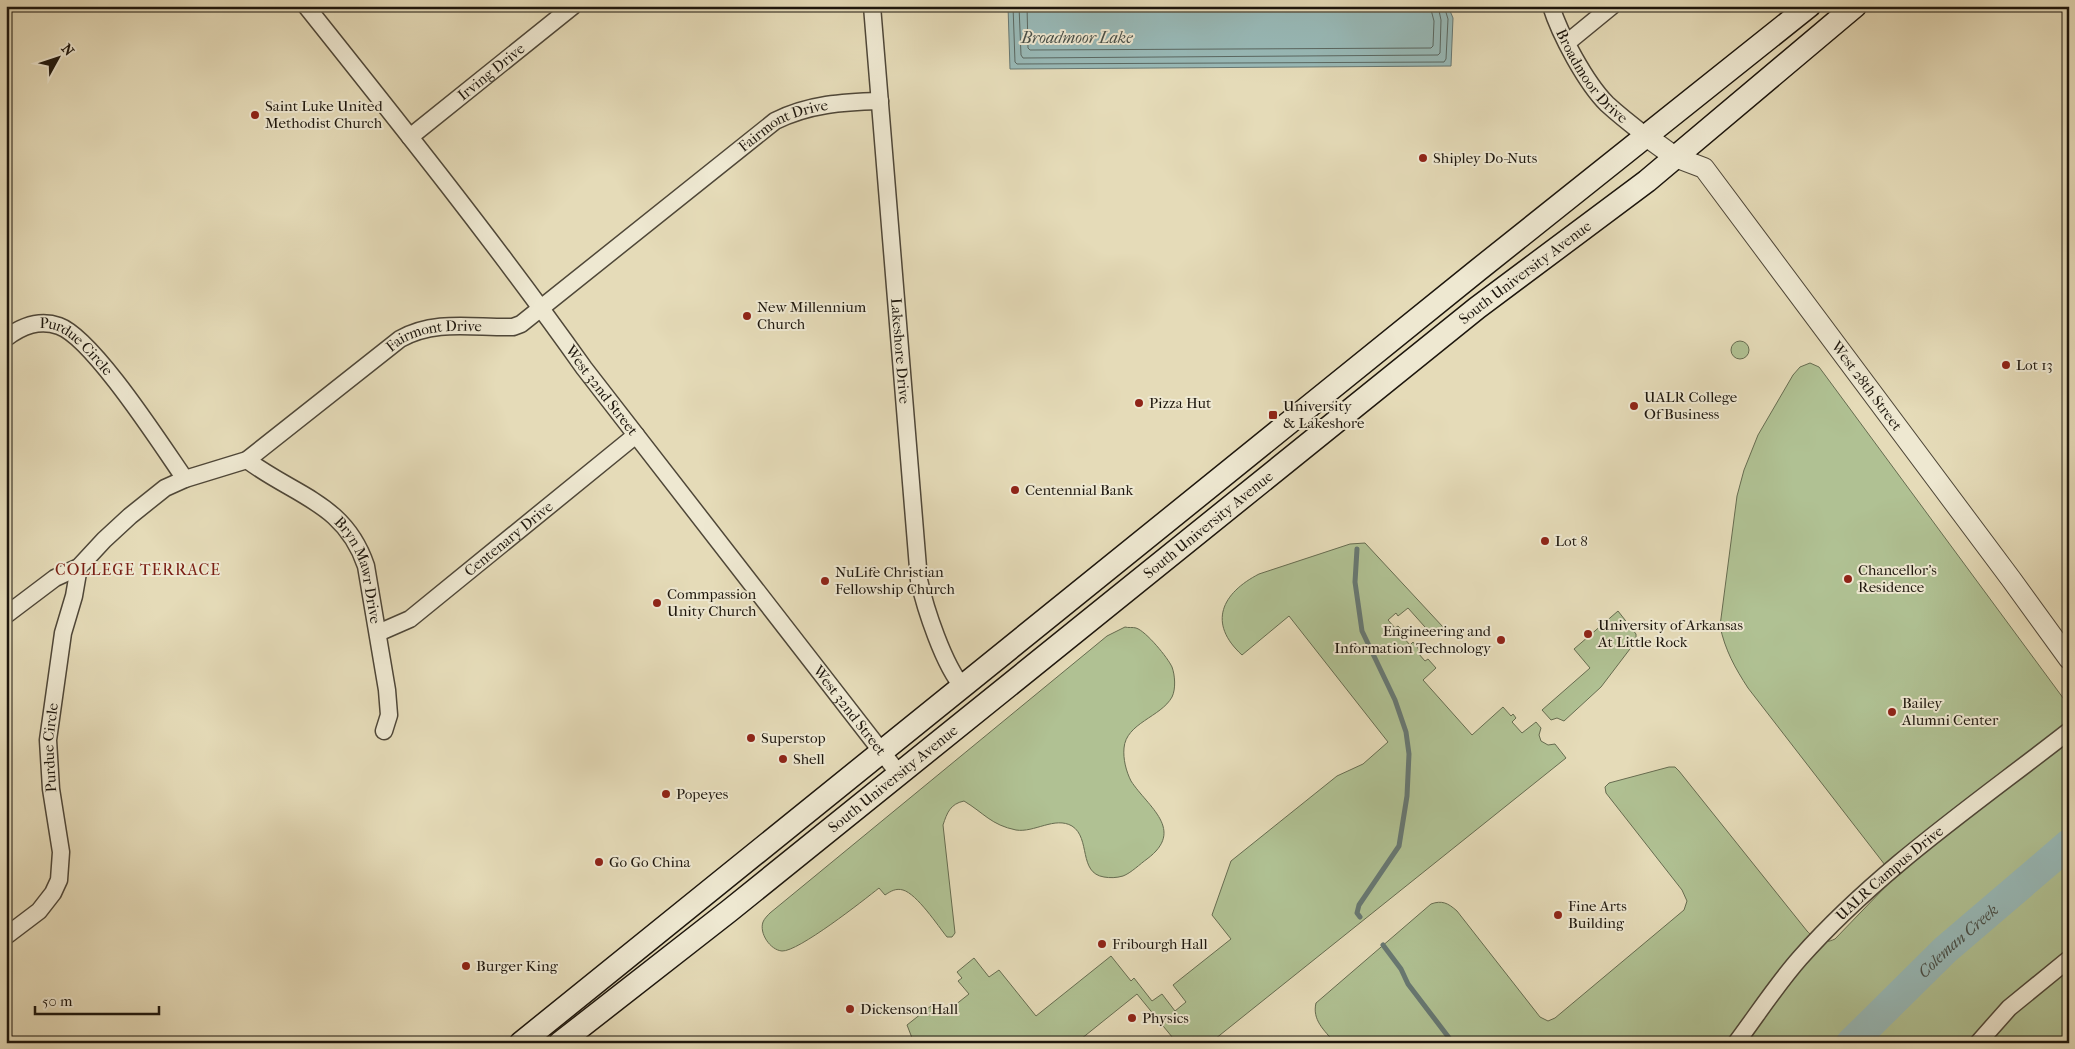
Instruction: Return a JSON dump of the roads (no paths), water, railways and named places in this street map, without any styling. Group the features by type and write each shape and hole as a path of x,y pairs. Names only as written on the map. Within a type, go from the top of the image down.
{"main road":[{"name":"South University Avenue","path":"521,1043 1646,136 1810,6"},
{"name":"South University Avenue","path":"560,1043 729,911 1424,350 1647,181 1855,6"}],"street":[{"name":"West 32nd Street","path":"306,6 410,138 541,308 636,436 899,774"},
{"name":"Irving Drive","path":"410,138 573,6"},
{"name":"Lakeshore Drive","path":"872,6 919,580 931,623 951,667 963,687"},
{"name":"Broadmoor Drive","path":"1551,6 1583,72 1598,94 1646,136"},
{"path":"1568,42 1612,6"},
{"name":"Fairmont Drive","path":"6,615 55,578 79,567 130,516 165,488 185,479 247,460 382,352 410,333 446,325 513,327 521,324 775,121 817,105 834,102 880,101"},
{"name":"West 28th Street","path":"1646,136 1675,157 1704,168 2007,572 2069,659"},
{"name":"Purdue Circle","path":"6,338 17,330 34,324 47,323 70,331 101,363 142,417 185,479"},
{"name":"Centenary Drive","path":"378,633 410,619 636,436"},
{"name":"Bryn Mawr Drive","path":"247,460 342,522 353,535 361,550 366,566 387,690 389,716 384,731"},
{"name":"Purdue Circle","path":"6,936 39,911 48,900 59,880 61,852 51,789 48,740 63,632 74,596 79,567"},
{"name":"UALR Campus Drive","path":"1736,1043 1800,959 1865,893 1925,840 2069,731"},
{"path":"1978,1043 2009,1008 2069,959"}],"water":[{"name":"Broadmoor Lake","path":"1008,6 1448,6 1453,18 1451,66 1010,69"}],"waterway":[{"path":"1357,549 1355,582 1362,631 1395,700 1406,732 1409,754 1407,796 1399,846 1359,905 1357,913 1360,917"},
{"name":"Coleman Creek","path":"1851,1043 1945,950 2069,844"},
{"path":"1383,945 1401,969 1408,984 1453,1043"}],"place":[{"name":"Saint Luke United Methodist Church","path":"255,115"},
{"name":"Shipley Do-Nuts","path":"1423,158"},
{"name":"New Millennium Church","path":"747,316"},
{"name":"Lot 13","path":"2006,365"},
{"name":"Pizza Hut","path":"1139,403"},
{"name":"UALR College Of Business","path":"1634,406"},
{"name":"University & Lakeshore","path":"1273,415"},
{"name":"Centennial Bank","path":"1015,490"},
{"name":"Lot 8","path":"1545,541"},
{"name":"Chancellor's Residence","path":"1848,579"},
{"name":"NuLife Christian Fellowship Church","path":"825,581"},
{"name":"Commpassion Unity Church","path":"657,603"},
{"name":"University of Arkansas At Little Rock","path":"1588,634"},
{"name":"Engineering and Information Technology","path":"1501,640"},
{"name":"Bailey Alumni Center","path":"1892,712"},
{"name":"Superstop","path":"751,738"},
{"name":"Shell","path":"783,759"},
{"name":"Popeyes","path":"666,794"},
{"name":"Go Go China","path":"599,862"},
{"name":"Fine Arts Building","path":"1558,915"},
{"name":"Fribourgh Hall","path":"1102,944"},
{"name":"Burger King","path":"466,966"},
{"name":"Dickenson Hall","path":"850,1009"},
{"name":"Physics","path":"1132,1018"}],"district":[{"name":"COLLEGE TERRACE","path":"138,569"}]}
